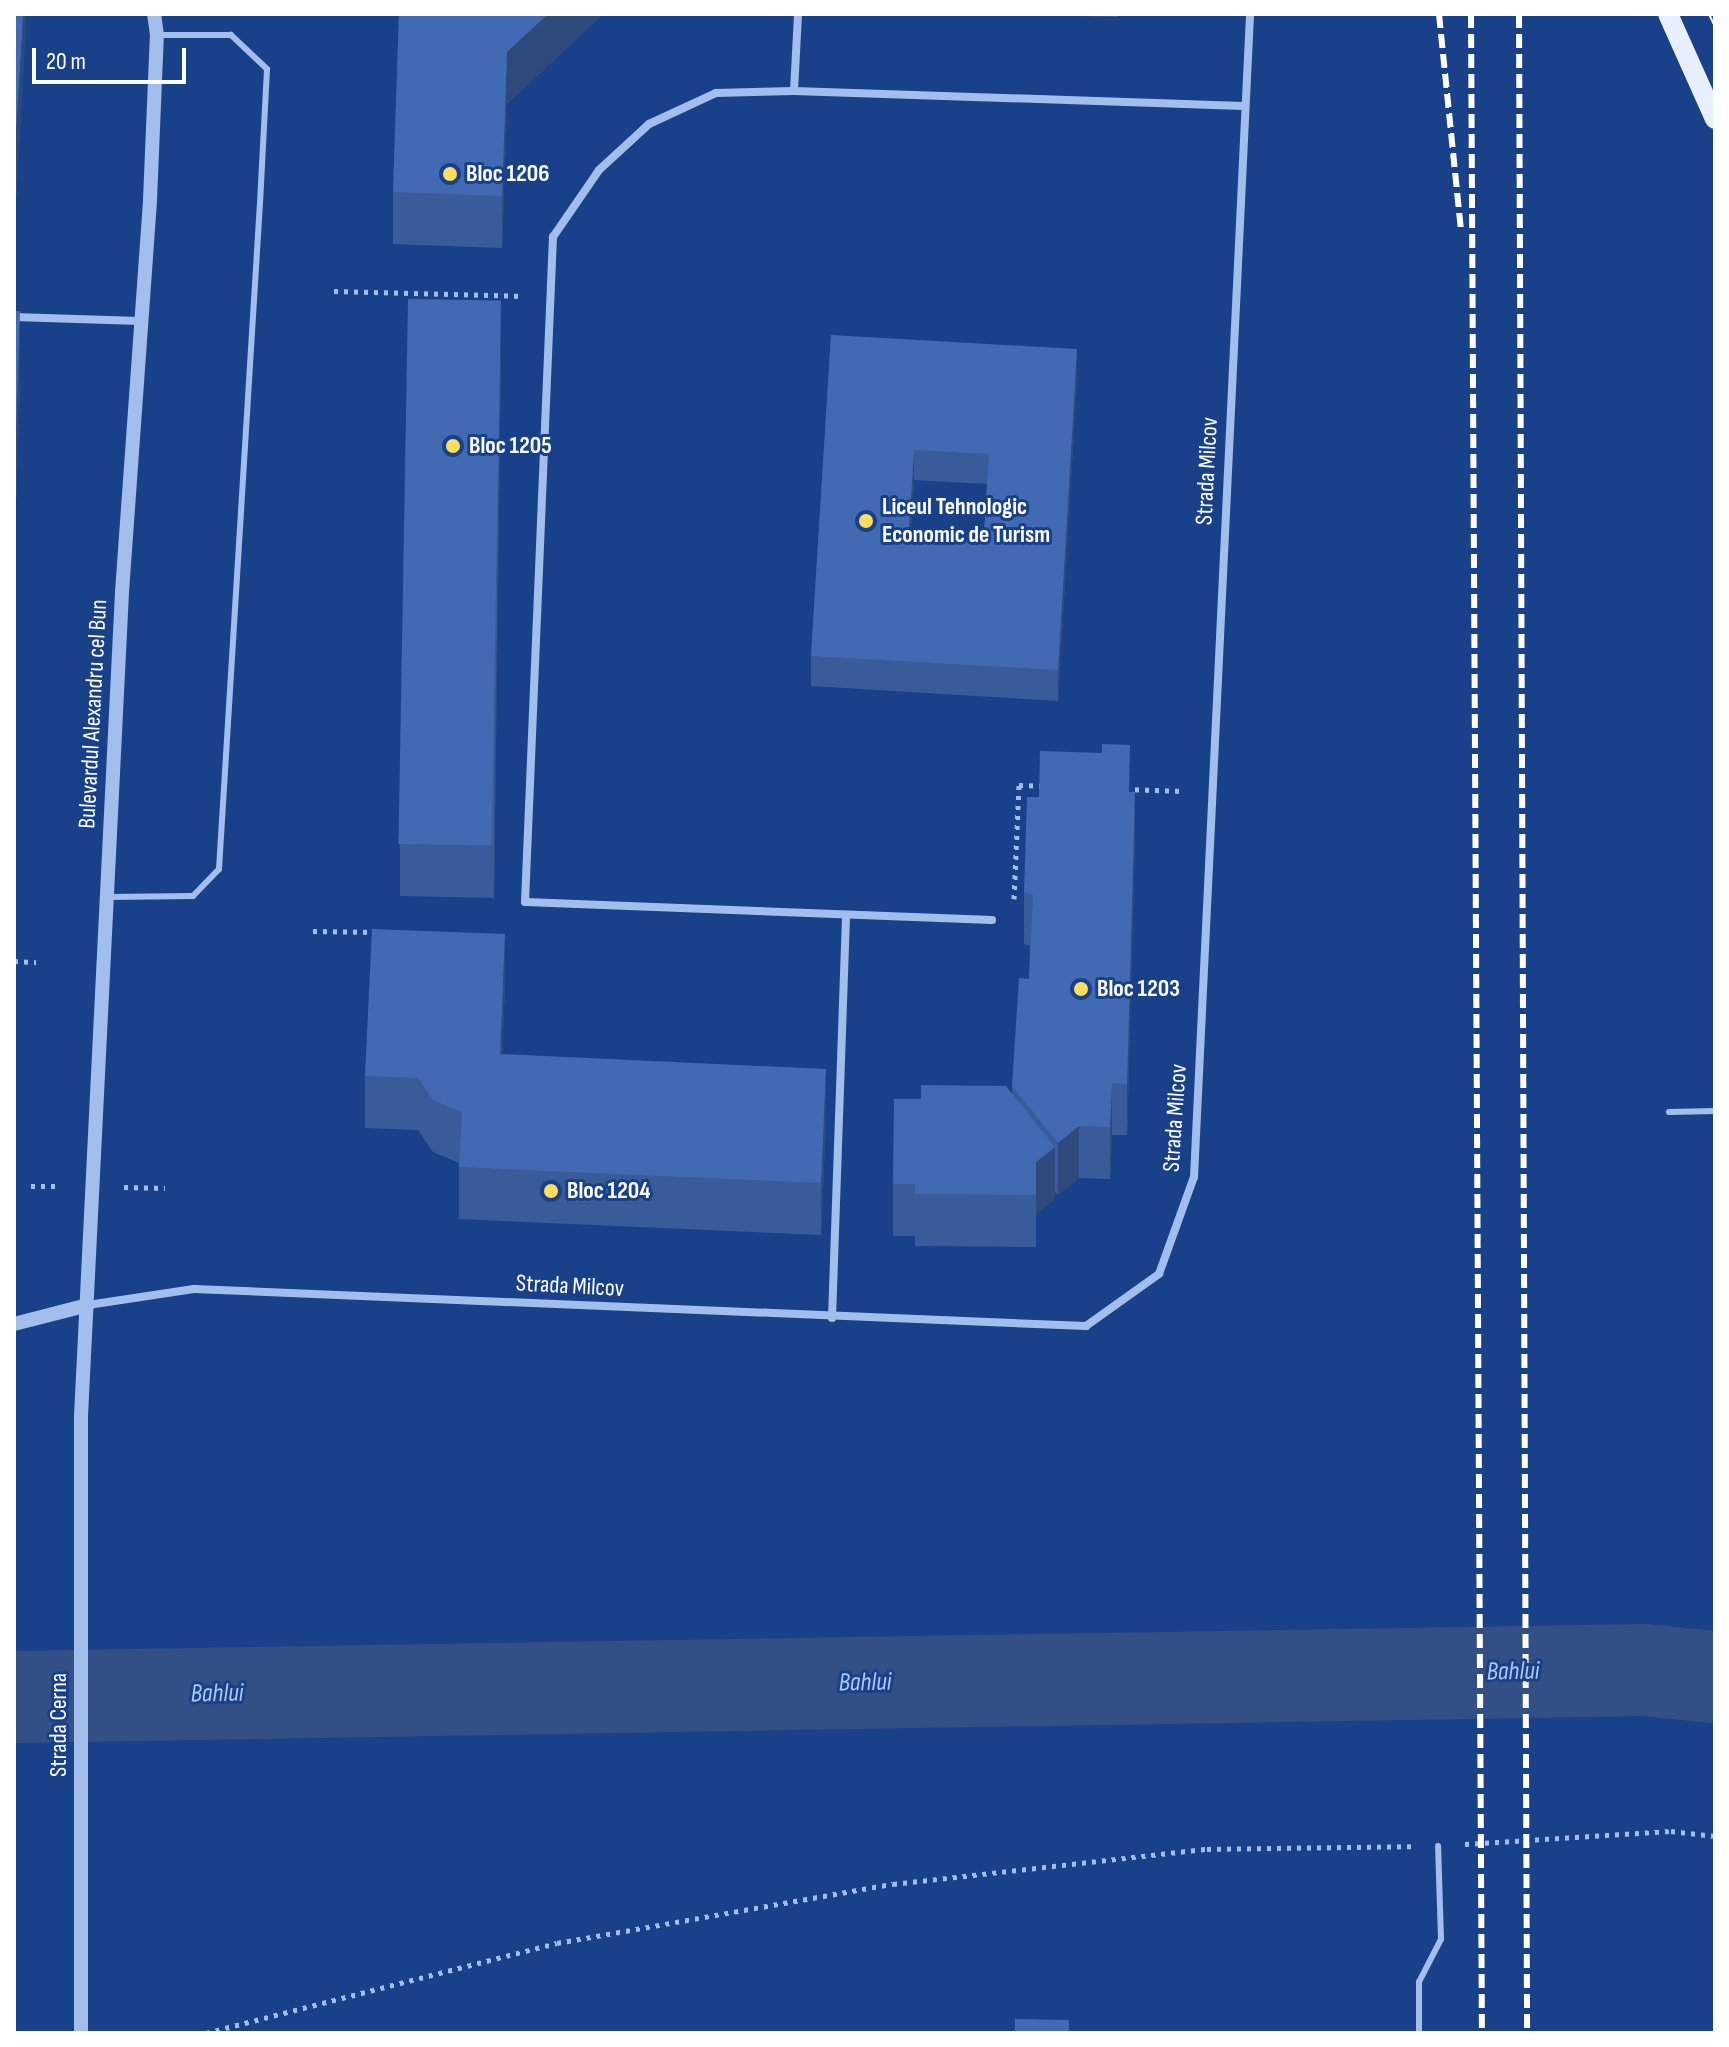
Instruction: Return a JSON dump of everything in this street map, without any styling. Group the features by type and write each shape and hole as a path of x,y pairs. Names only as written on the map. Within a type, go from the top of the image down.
{"main road":[{"path":"1668,14 1715,119"}],"street":[{"name":"Bulevardul Alexandru cel Bun","path":"81,1416 105,897 157,35 154,14"},
{"path":"794,91 798,14"},
{"name":"Strada Milcov","path":"88,1305 194,1289 832,1318 1086,1326 1159,1274 1194,1177 1243,106 1250,14"},
{"path":"992,920 525,902 553,237 599,170 649,124 716,93 794,91 1243,106"},
{"path":"14,317 140,321"},
{"path":"832,1318 846,915"},
{"path":"14,1324 88,1305"},
{"name":"Strada Cerna","path":"81,1416 81,2033"}],"lane":[{"path":"105,897 193,896 219,869 260,203 267,69 231,35 157,35"},
{"path":"1669,1112 1715,1111"},
{"path":"1419,2033 1419,1982 1441,1939 1438,1846"}],"path":[{"path":"334,291 550,297"},
{"path":"992,920 1013,920 1019,785 1048,786"},
{"path":"1123,789 1212,792"},
{"path":"313,931 389,932"},
{"path":"14,961 36,962"},
{"path":"206,2033 557,1943 893,1884 1207,1849 1438,1846 1671,1831 1715,1836"}],"building":[{"path":"14,14 23,14 15,147 14,147"},
{"name":"Bloc 1206","path":"399,14 548,14 507,52 502,196 393,192"},
{"path":"408,299 501,301 491,846 398,844"},
{"path":"14,311 20,311 15,462 14,462"},
{"name":"Liceul Tehnologic Economic de Turism","path":"831,335 1077,349 1058,670 811,656","holes":["914,450 989,454 984,533 909,528"]},
{"name":"Bloc 1203","path":"1102,744 1130,745 1129,792 1135,792 1127,1084 1112,1083 1110,1127 1079,1126 1058,1143 1012,1086 1019,978 1029,979 1033,895 1024,892 1027,797 1039,797 1040,751 1102,753"},
{"path":"372,929 505,934 500,1054 826,1069 821,1183 459,1167 462,1112 433,1100 418,1078 365,1076"},
{"path":"921,1085 1006,1086 1055,1147 1036,1162 1036,1195 915,1194 915,1184 893,1184 894,1099 921,1099"},
{"path":"1015,2019 1069,2020 1069,2033 1015,2033"}],"waterway":[{"name":"Bahlui","path":"14,1697 1644,1670 1715,1677"}],"tram line":[{"path":"1709,14 1715,27"}],"railway":[{"path":"1439,14 1461,229"},
{"path":"1471,14 1482,2033"},
{"path":"1519,14 1527,2033"}],"place":[{"name":"Bloc 1206","path":"450,174"},
{"name":"Bloc 1205","path":"453,446"},
{"name":"Liceul Tehnologic Economic de Turism","path":"866,521"},
{"name":"Bloc 1203","path":"1081,989"},
{"name":"Bloc 1204","path":"551,1191"}]}
